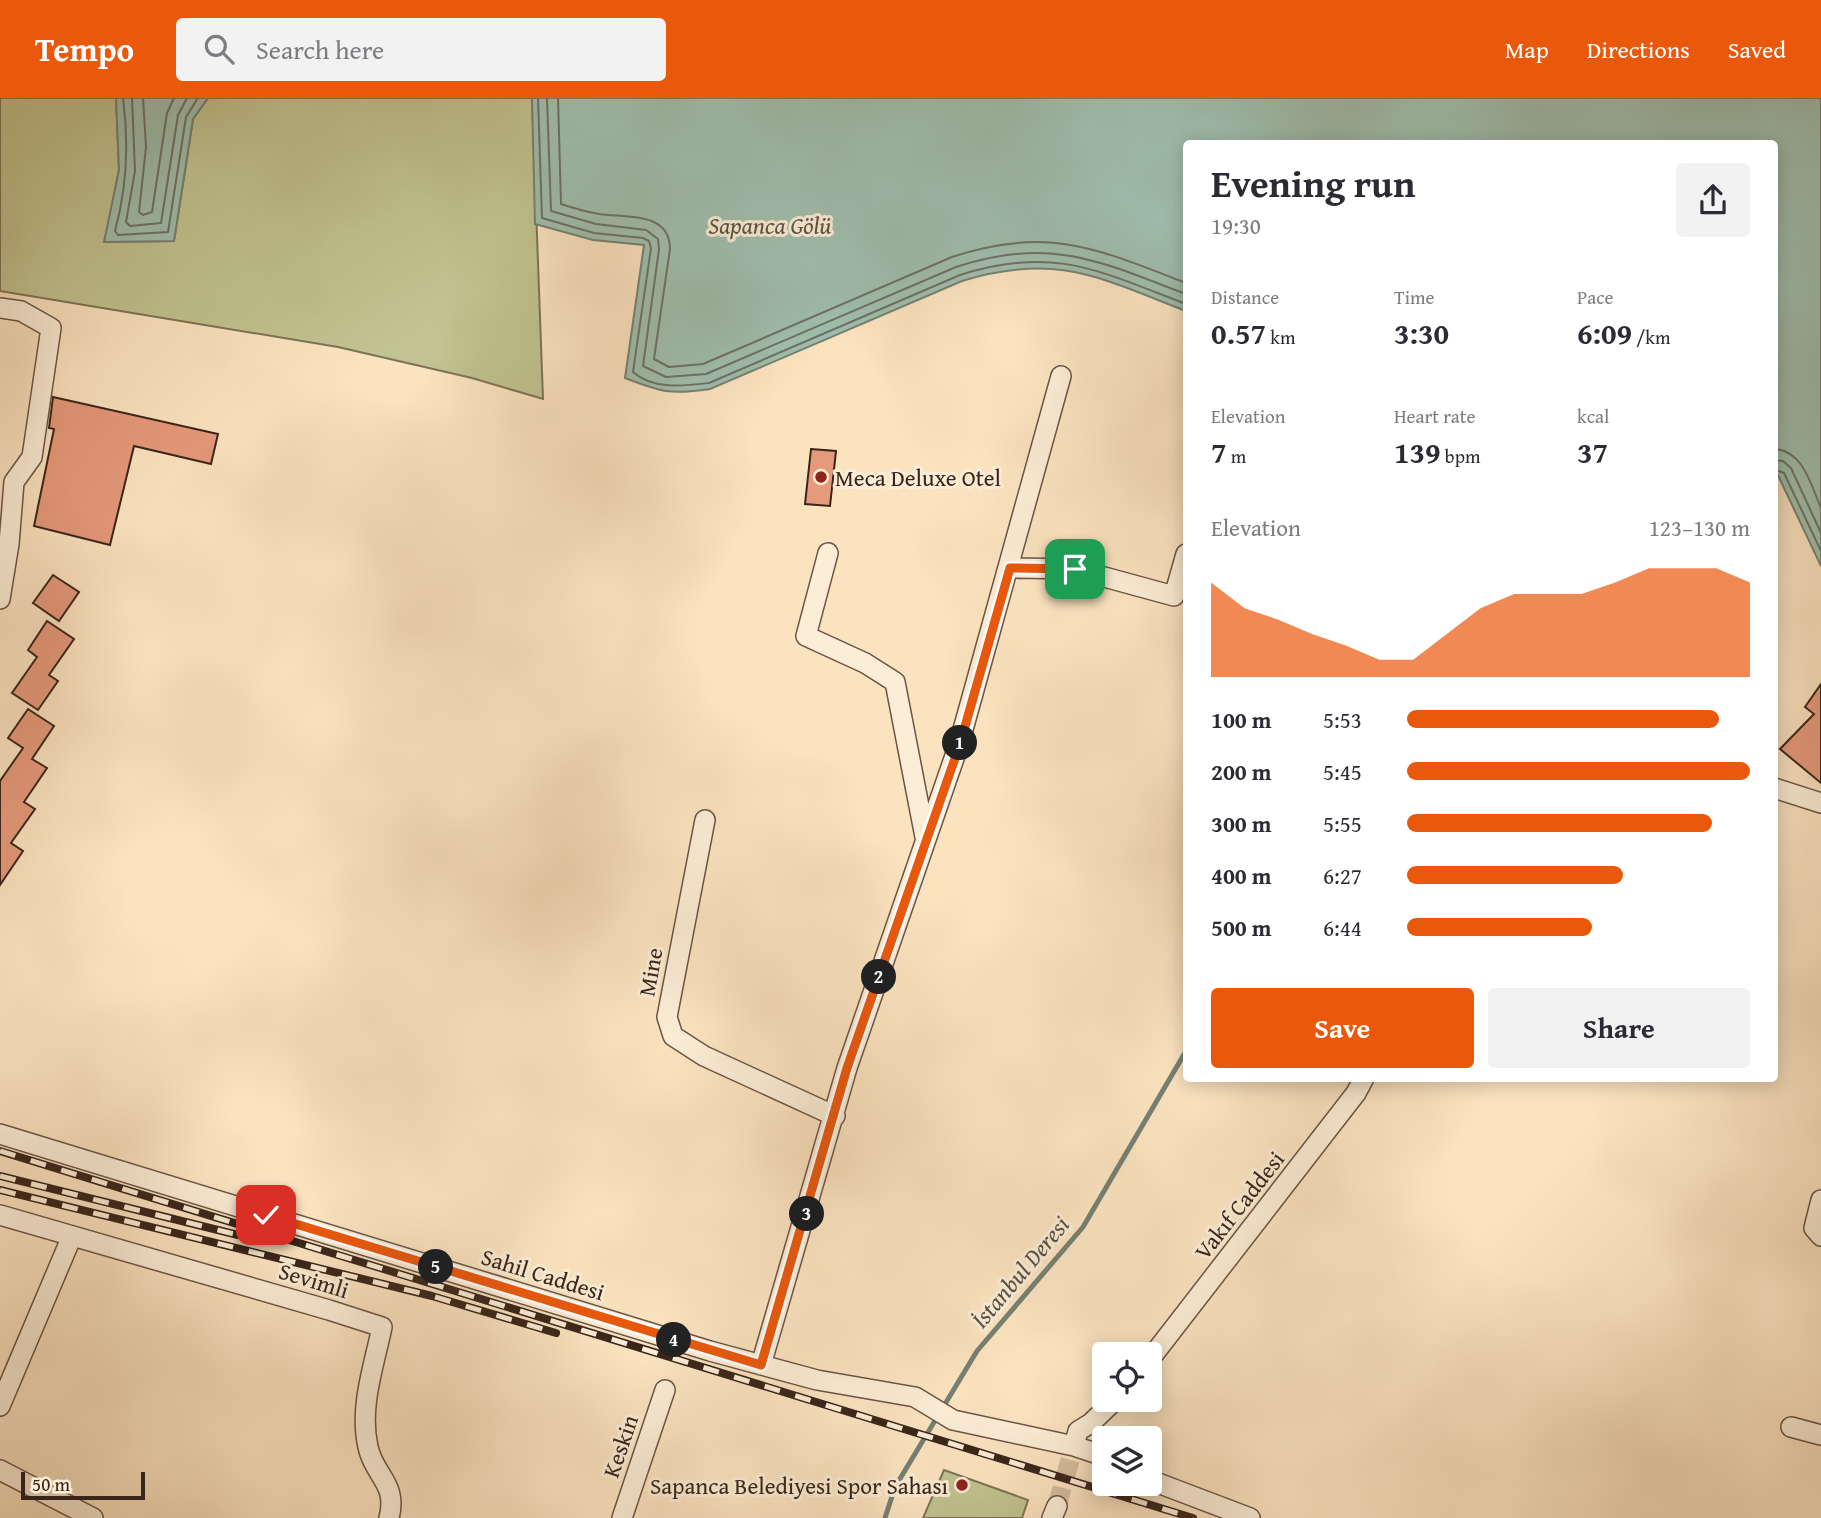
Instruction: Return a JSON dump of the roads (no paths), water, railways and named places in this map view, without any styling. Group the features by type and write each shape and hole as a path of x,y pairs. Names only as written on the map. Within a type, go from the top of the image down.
{"street":[{"path":"0,308 21,311 51,328 32,457 14,482 9,544 0,600"},
{"path":"761,1365 847,1068 960,744 1061,376"},
{"path":"828,552 806,636 865,663 895,682 925,839"},
{"path":"1010,568 1075,569 1174,596 1183,564"},
{"path":"1778,789 1821,803"},
{"name":"Mine","path":"705,820 667,1017 673,1036 704,1056 835,1116"},
{"name":"Vakıf Caddesi","path":"1162,1344 1362,1082"},
{"name":"Sahil Caddesi","path":"0,1134 761,1365 817,1380 915,1397 953,1420 1092,1452"},
{"path":"1818,1232 1821,1200"},
{"name":"Sevimli","path":"0,1215 383,1327 364,1408 368,1449 390,1488 393,1504 389,1518"},
{"path":"0,1406 72,1236"},
{"name":"Keskin","path":"622,1518 665,1390"},
{"path":"1074,1446 1078,1431 1102,1412"},
{"path":"1791,1427 1821,1435"},
{"path":"0,1470 93,1518"},
{"path":"1162,1484 1250,1518"}],"water":[{"path":"116,98 208,98 193,119 174,241 104,242 119,170"},
{"name":"Sapanca Gölü","path":"532,98 1821,98 1821,566 1778,475 1778,140 1183,140 1183,310 1128,288 1077,273 1025,269 995,273 962,281 710,389 685,392 657,389 625,378 644,245 593,240 535,224"}],"waterway":[{"name":"İstanbul Deresi","path":"885,1518 895,1487 977,1351 1083,1227 1183,1056"}],"tunnel":[{"path":"1057,1506 1074,1446"}],"railway":[{"path":"0,1151 1193,1518"},
{"path":"0,1176 238,1235"},
{"path":"0,1190 432,1296 556,1333"}],"place":[{"name":"Meca Deluxe Otel","path":"821,477"},
{"name":"Sapanca Belediyesi Spor Sahası","path":"962,1485"}]}
